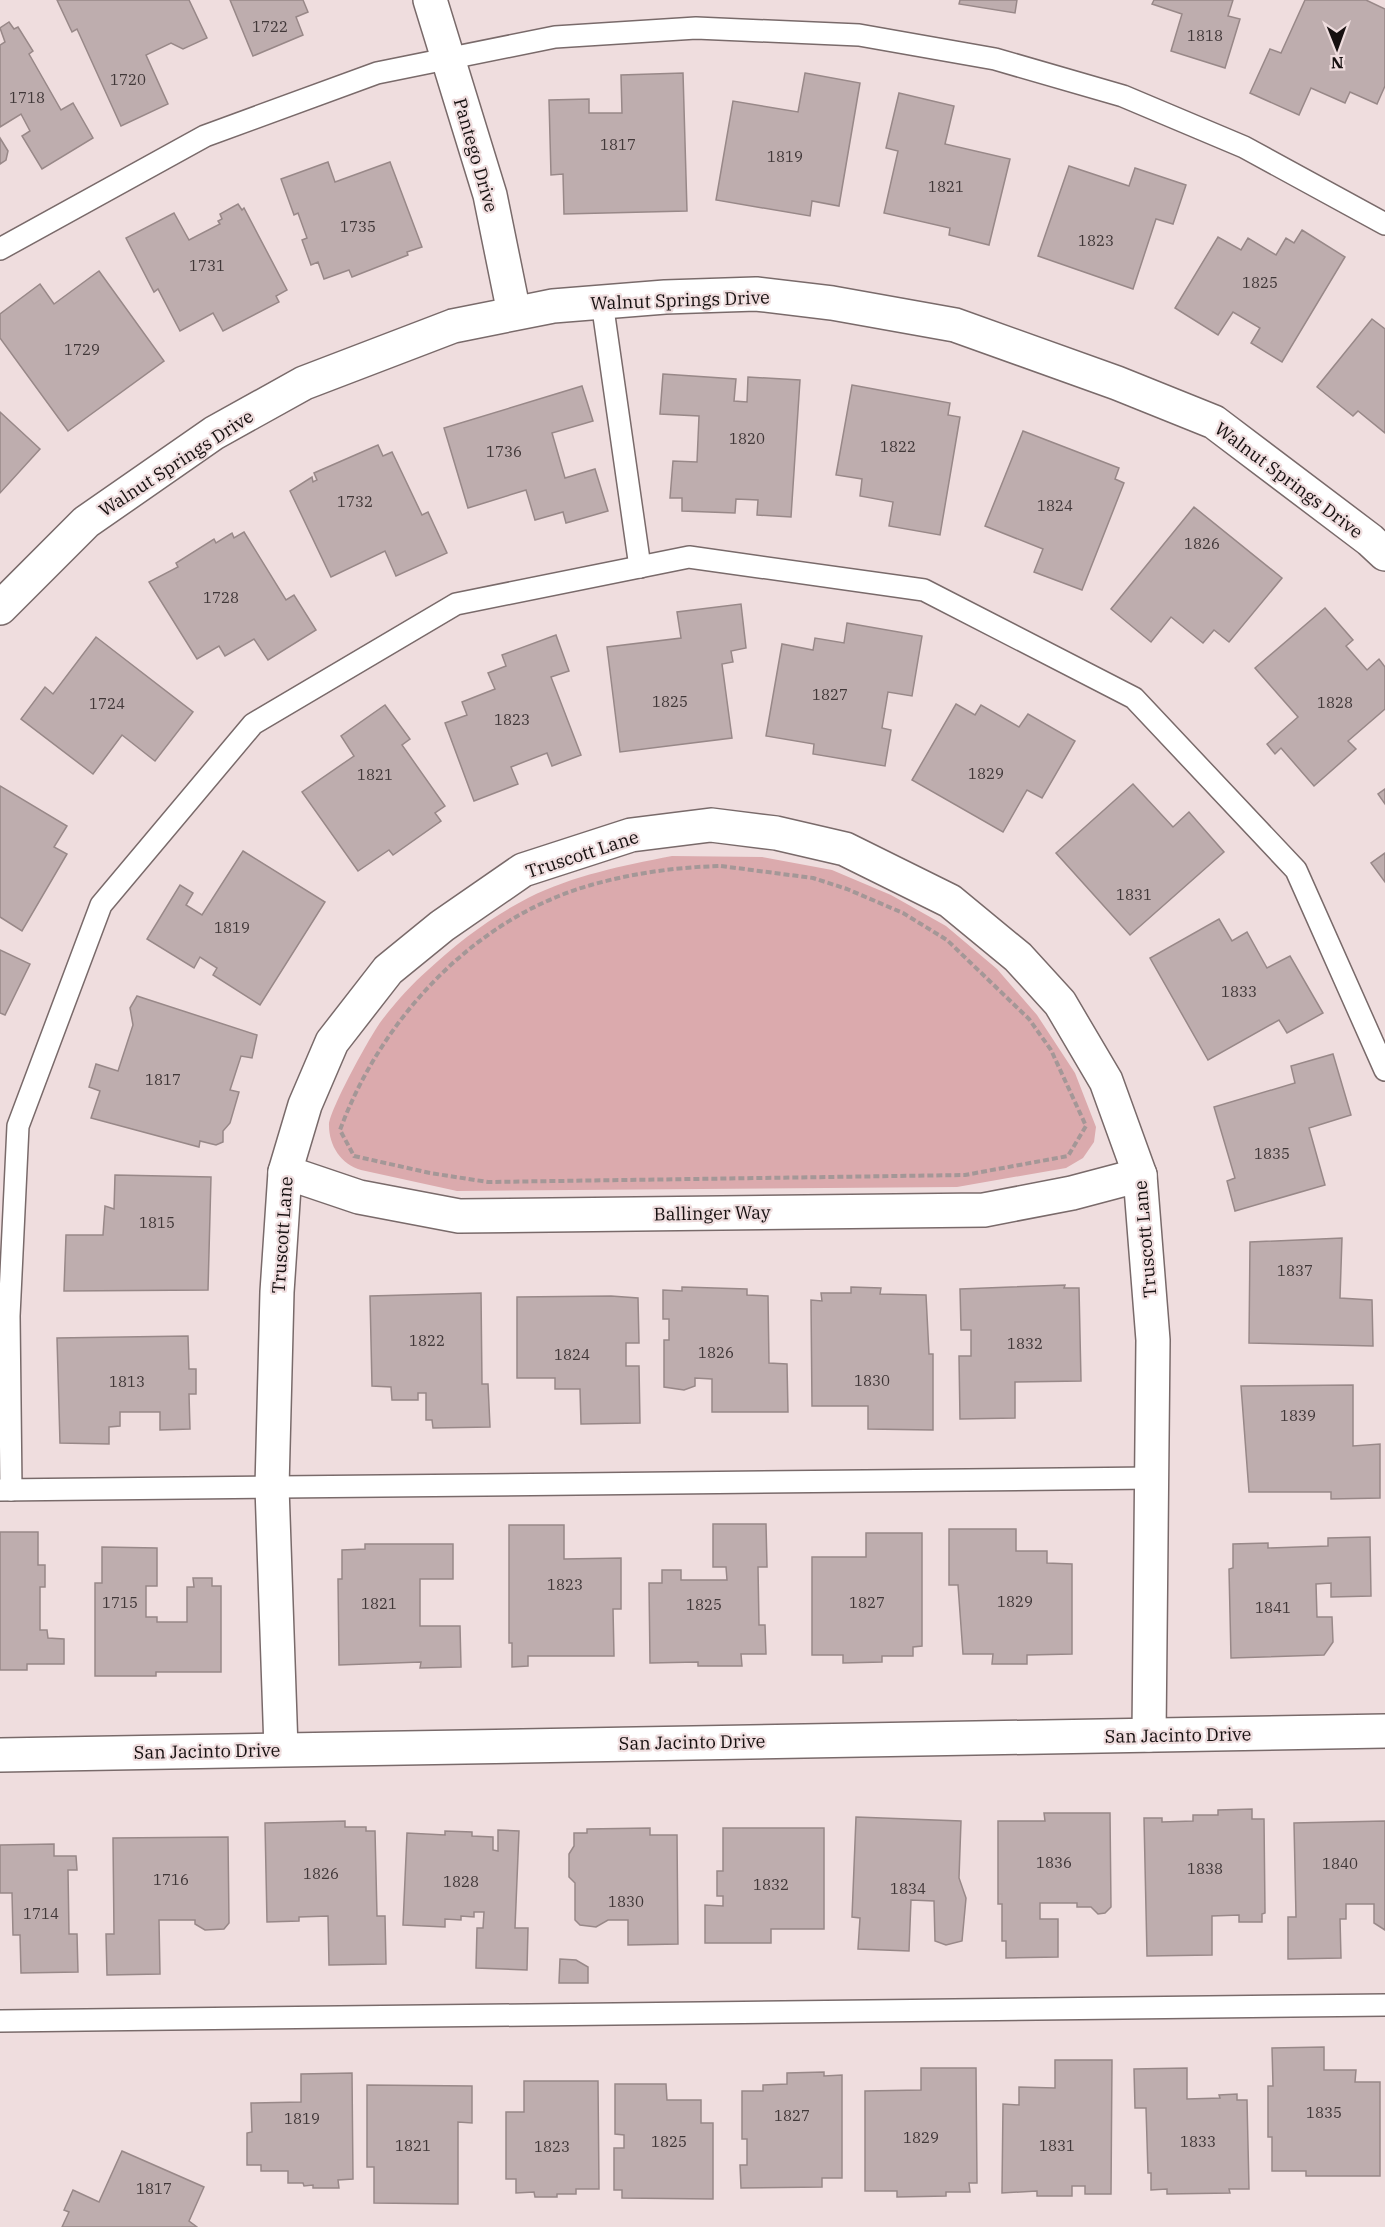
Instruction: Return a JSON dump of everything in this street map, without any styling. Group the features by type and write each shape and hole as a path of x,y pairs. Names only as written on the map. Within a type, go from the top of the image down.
{"street":[{"name":"Pantego Drive","path":"430,0 490,195 514,313"},
{"name":"Walnut Springs Drive","path":"0,608 86,522 214,433 304,383 453,327 514,313 553,306 602,302 756,294 832,303 954,326 1117,383 1215,422 1385,554"},
{"name":"Truscott Lane","path":"281,1749 272,1487 277,1292 285,1172 305,1105 332,1042 388,970 442,926 523,870 631,835 711,825 776,833 845,849 950,901 1018,957 1060,1003 1106,1081 1140,1175 1153,1340 1149,1735"},
{"name":"Ballinger Way","path":"285,1172 359,1197 459,1216 984,1210 1140,1175"},
{"name":"San Jacinto Drive","path":"0,1755 1385,1731"}],"lane":[{"path":"0,249 205,136 376,73 555,37 696,28 870,37 995,59 1123,96 1244,147 1385,224"},
{"path":"602,302 640,567"},
{"path":"1152,1478 5,1490 9,1316 18,1126 101,905 253,724 456,604 689,557 924,590 1134,698 1296,870 1385,1070"},
{"path":"0,2021 1385,2005"}],"path":[{"path":"721,866 813,878 848,889 903,914 947,940 1029,1019 1051,1050 1086,1126 1077,1141 1068,1156 965,1175 488,1182 430,1173 354,1156 340,1130 358,1086 386,1038 448,967 489,934 540,905 589,885 646,872 721,866"}],"shaded area":[{"path":"672,856 762,857 832,870 891,895 946,926 997,969 1037,1015 1075,1073 1096,1127 1094,1142 1083,1158 1066,1168 957,1187 457,1191 361,1170 342,1159 331,1140 329,1125 336,1105 351,1072 382,1020 422,975 475,931 528,898 581,877"}],"building":[{"path":"57,0 189,0 207,38 183,49 171,43 146,55 168,104 121,126 77,29 72,32"},
{"path":"230,0 303,0 308,12 296,17 303,35 253,56"},
{"path":"960,0 1017,0 1015,13 959,4"},
{"path":"1154,0 1233,0 1228,16 1240,19 1225,68 1171,51 1182,14 1152,4"},
{"path":"1305,0 1366,0 1385,9 1385,86 1377,104 1350,92 1345,103 1311,88 1299,115 1250,93 1270,49 1281,53"},
{"path":"9,22 14,29 18,27 33,51 29,54 61,110 73,103 93,138 42,169 22,136 30,131 21,114 0,127 0,45 5,42 0,28"},
{"path":"683,73 687,211 564,214 563,174 551,175 549,100 589,99 589,113 622,113 621,75"},
{"path":"805,73 860,83 839,206 812,201 810,216 716,200 733,101 798,112"},
{"path":"899,93 954,106 945,144 1010,159 989,245 949,235 950,228 884,213 898,151 886,148"},
{"path":"0,138 8,151 6,160 0,164"},
{"path":"328,162 335,182 390,162 422,247 407,252 408,255 352,277 349,270 324,279 318,262 311,265 302,240 307,238 298,213 294,215 281,179"},
{"path":"1069,166 1129,186 1135,168 1186,185 1173,224 1156,219 1133,289 1038,256"},
{"path":"238,204 242,210 244,208 287,290 276,296 279,302 223,331 213,313 180,331 158,289 154,292 126,238 174,213 189,240 220,224 218,221 222,219 220,214"},
{"path":"1302,230 1345,257 1282,362 1251,343 1260,328 1233,312 1218,335 1175,308 1218,237 1241,250 1248,238 1276,255 1286,238 1294,243"},
{"path":"99,271 164,361 68,431 0,338 0,314 40,284 54,304"},
{"path":"1372,319 1385,329 1385,433 1358,411 1353,416 1317,387"},
{"path":"663,374 736,379 734,401 747,402 748,377 800,380 791,517 757,515 758,500 736,499 735,513 682,511 682,498 670,498 673,461 697,462 699,416 660,414"},
{"path":"852,385 950,403 948,415 960,417 940,535 889,526 893,502 860,496 862,479 836,475"},
{"path":"582,386 593,421 552,433 565,478 595,469 608,511 566,523 563,512 535,520 526,490 468,508 444,428"},
{"path":"0,412 40,449 0,493"},
{"path":"1023,431 1119,468 1115,479 1124,483 1082,590 1034,572 1043,549 985,526"},
{"path":"378,445 383,456 392,452 422,515 428,512 447,553 396,576 385,551 331,577 290,491 312,477 313,482 317,480 314,473"},
{"path":"1194,507 1282,578 1229,642 1214,630 1203,643 1171,617 1151,642 1111,609"},
{"path":"244,532 286,600 294,595 316,630 268,660 254,639 225,656 219,646 197,659 149,582 178,567 176,563 214,539 216,543 232,533 234,538"},
{"path":"741,604 746,648 731,651 733,662 722,664 732,738 620,752 607,647 681,638 677,612"},
{"path":"1325,608 1353,640 1346,646 1367,670 1379,659 1385,667 1385,709 1348,741 1356,749 1314,786 1281,748 1275,754 1267,744 1298,717 1255,668"},
{"path":"847,623 922,636 912,696 888,692 882,728 891,730 885,766 813,754 814,744 766,736 782,644 813,650 815,638 844,643"},
{"path":"556,635 569,671 551,677 581,755 552,766 547,753 511,767 518,784 474,801 445,723 467,715 462,702 495,689 488,673 506,666 502,655"},
{"path":"96,637 193,712 155,761 122,735 93,774 21,719 45,687 53,694"},
{"path":"956,704 975,715 981,705 1019,727 1028,714 1075,741 1042,798 1027,790 1003,832 912,780"},
{"path":"385,705 410,739 402,745 445,806 435,813 441,821 393,855 389,850 358,871 302,792 354,756 341,736"},
{"path":"1133,784 1173,827 1189,812 1224,852 1130,935 1056,853"},
{"path":"0,786 67,826 54,847 67,854 22,931 0,917"},
{"path":"1385,789 1385,804 1378,794"},
{"path":"243,851 325,902 260,1005 213,975 217,968 200,957 194,968 147,939 180,885 193,893 186,905 202,915"},
{"path":"1385,853 1385,882 1371,863"},
{"path":"1219,919 1232,941 1247,932 1267,968 1290,956 1323,1013 1287,1033 1279,1020 1208,1060 1150,958"},
{"path":"0,950 30,964 5,1015 0,1013"},
{"path":"137,996 257,1035 252,1058 241,1056 230,1090 239,1092 230,1123 223,1131 223,1142 216,1145 200,1141 199,1147 91,1118 100,1091 89,1087 96,1064 118,1071 133,1025 130,1008"},
{"path":"1333,1054 1351,1115 1309,1128 1325,1185 1235,1211 1227,1181 1235,1178 1214,1107 1295,1083 1291,1066"},
{"path":"115,1175 211,1177 208,1290 64,1291 66,1235 103,1235 105,1206 114,1209"},
{"path":"1342,1238 1340,1298 1372,1300 1373,1346 1249,1343 1250,1242"},
{"path":"1065,1285 1064,1288 1079,1288 1081,1381 1015,1382 1015,1418 960,1419 959,1356 971,1356 971,1330 961,1330 960,1289"},
{"path":"682,1287 747,1289 747,1295 768,1296 769,1363 787,1364 788,1412 712,1412 712,1379 695,1378 695,1386 684,1390 664,1387 664,1340 669,1340 669,1319 663,1319 663,1290 682,1291"},
{"path":"851,1287 881,1288 880,1294 926,1295 929,1354 933,1354 933,1430 868,1429 868,1406 812,1406 811,1300 822,1301 821,1293 851,1293"},
{"path":"481,1293 482,1384 488,1384 490,1427 433,1428 432,1420 426,1420 426,1393 418,1393 418,1400 392,1400 391,1387 372,1386 370,1296"},
{"path":"517,1297 638,1298 639,1343 626,1343 626,1366 639,1366 640,1423 581,1424 580,1389 555,1389 555,1378 517,1378"},
{"path":"188,1336 189,1369 196,1369 196,1394 189,1394 190,1429 160,1430 160,1412 120,1412 120,1426 109,1427 109,1444 60,1443 57,1338"},
{"path":"1353,1385 1353,1446 1380,1444 1380,1498 1331,1499 1331,1492 1249,1492 1241,1386"},
{"path":"713,1524 766,1524 767,1567 758,1567 759,1625 765,1625 766,1654 741,1654 742,1666 698,1666 698,1662 650,1663 649,1583 662,1583 662,1570 681,1570 681,1580 727,1580 726,1567 713,1567"},
{"path":"509,1525 564,1525 564,1559 621,1558 621,1609 613,1609 614,1656 528,1656 528,1666 512,1667 512,1643 509,1643"},
{"path":"949,1529 1016,1529 1016,1551 1047,1551 1047,1563 1072,1564 1072,1654 1027,1655 1027,1664 992,1664 993,1654 963,1654 958,1585 949,1585"},
{"path":"0,1532 38,1532 38,1565 45,1565 45,1587 40,1587 40,1630 47,1630 48,1638 64,1639 64,1664 27,1664 27,1670 0,1670"},
{"path":"866,1533 922,1533 922,1646 913,1647 913,1656 882,1656 882,1662 843,1663 843,1655 812,1655 812,1557 866,1557"},
{"path":"1370,1537 1371,1596 1331,1597 1331,1583 1316,1584 1317,1617 1332,1617 1333,1642 1324,1655 1231,1658 1229,1569 1233,1568 1233,1544 1268,1543 1268,1548 1328,1546 1328,1538"},
{"path":"365,1544 453,1544 453,1579 420,1579 420,1626 460,1626 461,1667 420,1668 421,1662 339,1665 338,1579 342,1579 342,1550 365,1549"},
{"path":"102,1547 157,1548 157,1586 146,1586 146,1617 157,1617 157,1622 187,1622 187,1587 194,1587 193,1578 212,1578 212,1586 221,1586 221,1672 156,1672 156,1676 95,1676 95,1583 102,1583"},
{"path":"1252,1809 1252,1819 1264,1819 1265,1913 1262,1914 1262,1922 1239,1922 1239,1915 1212,1916 1212,1955 1147,1956 1144,1818 1162,1818 1162,1822 1193,1821 1193,1815 1218,1815 1218,1810"},
{"path":"1044,1813 1110,1813 1111,1907 1105,1913 1098,1914 1091,1907 1077,1907 1077,1903 1040,1903 1040,1919 1058,1919 1058,1957 1006,1958 1006,1941 1002,1941 1002,1904 998,1904 998,1821 1045,1821"},
{"path":"856,1817 961,1821 959,1878 966,1898 962,1941 946,1945 935,1941 934,1901 911,1900 909,1951 858,1949 860,1918 852,1917"},
{"path":"345,1821 345,1827 366,1827 366,1831 375,1831 377,1916 385,1916 386,1964 329,1965 328,1916 299,1917 299,1921 267,1922 265,1823"},
{"path":"1385,1821 1385,1930 1374,1923 1374,1904 1346,1904 1346,1919 1340,1919 1341,1958 1288,1959 1288,1917 1296,1917 1294,1823"},
{"path":"650,1828 650,1835 677,1835 678,1944 628,1945 628,1920 608,1920 596,1927 580,1925 575,1920 575,1883 569,1877 569,1854 574,1846 574,1833 587,1833 587,1829"},
{"path":"723,1828 824,1828 824,1929 771,1929 771,1943 705,1943 705,1905 723,1906 723,1896 717,1896 717,1871 723,1871"},
{"path":"498,1830 519,1831 515,1928 528,1928 527,1970 476,1968 477,1928 483,1928 484,1912 474,1912 474,1917 461,1916 461,1920 445,1919 445,1927 403,1925 407,1833 445,1835 445,1831 472,1832 472,1836 493,1837 493,1850 498,1851"},
{"path":"228,1837 229,1923 224,1929 205,1930 195,1924 195,1920 159,1920 160,1974 107,1975 106,1934 114,1934 113,1838"},
{"path":"54,1844 54,1856 76,1856 77,1870 68,1870 69,1934 77,1934 78,1972 21,1973 20,1935 13,1935 12,1893 0,1893 0,1845"},
{"path":"560,1959 576,1960 588,1967 588,1983 559,1983"},
{"path":"1324,2047 1324,2070 1356,2070 1355,2082 1380,2082 1380,2176 1306,2176 1306,2171 1272,2171 1272,2137 1268,2137 1268,2086 1273,2086 1272,2048"},
{"path":"1055,2060 1112,2060 1111,2194 1085,2194 1085,2186 1072,2186 1072,2196 1037,2196 1037,2191 1002,2193 1003,2104 1019,2105 1019,2087 1055,2088"},
{"path":"921,2068 976,2068 977,2183 969,2183 970,2192 946,2192 946,2196 897,2197 897,2191 865,2191 865,2091 921,2090"},
{"path":"1187,2068 1187,2099 1220,2098 1219,2095 1237,2094 1237,2100 1247,2100 1249,2189 1229,2189 1230,2193 1167,2194 1167,2189 1151,2190 1151,2173 1148,2173 1146,2108 1135,2108 1134,2069"},
{"path":"824,2072 824,2076 842,2075 842,2178 822,2178 822,2187 741,2188 740,2165 747,2165 747,2139 742,2139 742,2091 763,2091 763,2085 787,2084 787,2073"},
{"path":"352,2073 353,2179 338,2180 339,2188 313,2188 313,2185 304,2186 303,2183 288,2183 288,2171 261,2171 261,2165 247,2165 247,2133 252,2132 251,2103 301,2102 301,2074"},
{"path":"524,2081 598,2081 599,2189 576,2189 576,2194 535,2197 534,2192 516,2193 516,2179 506,2179 506,2112 524,2112"},
{"path":"615,2084 666,2084 667,2100 701,2100 701,2123 713,2123 713,2199 622,2198 622,2190 614,2190 614,2148 624,2148 624,2135 615,2134"},
{"path":"367,2085 472,2086 472,2123 458,2122 458,2204 374,2203 374,2167 367,2167"},
{"path":"122,2151 204,2187 189,2221 197,2227 62,2227 69,2212 64,2210 73,2190 99,2202"}]}
